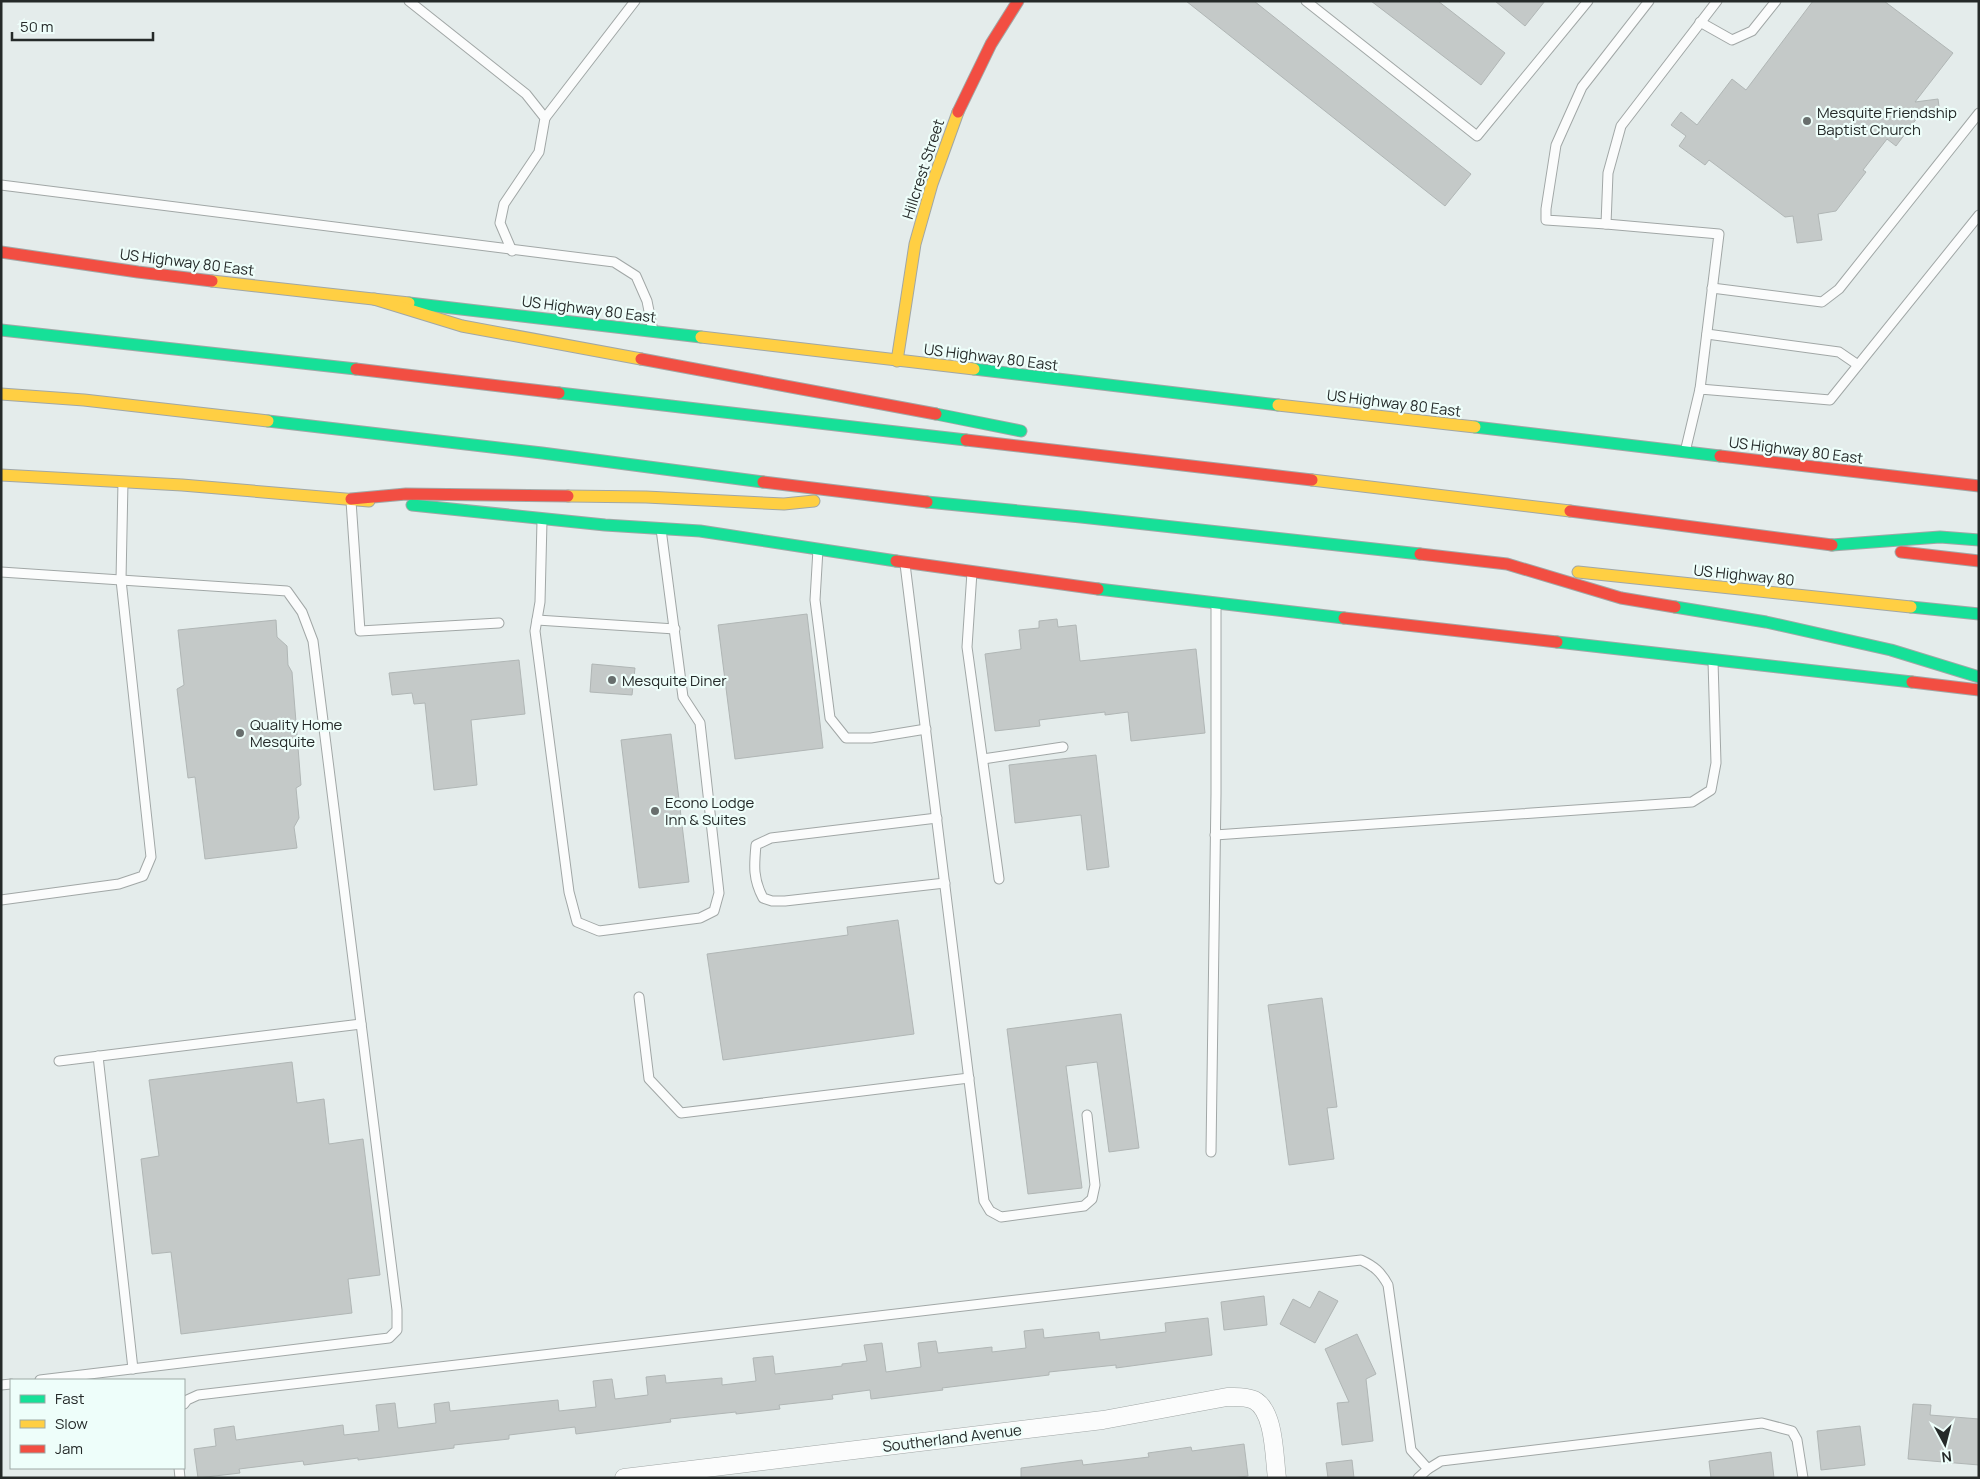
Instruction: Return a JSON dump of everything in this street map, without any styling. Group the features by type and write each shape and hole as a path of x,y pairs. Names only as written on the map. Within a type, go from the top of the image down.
{"main road":[{"name":"Hillcrest Street","path":"897,361 915,244 953,121 991,44 1018,1"},
{"name":"US Highway 80 East","path":"1,252 138,272 1979,486"},
{"path":"374,299 462,326 1015,429 1089,455"},
{"path":"1,330 284,360 1393,489 1835,545 1979,561"},
{"path":"1,394 84,400 542,452 874,496 1507,564 1621,598 1766,622 1891,650 1979,677"},
{"path":"1,475 351,499 700,531 972,572 1216,604 1979,690"},
{"path":"351,499 406,494 608,496 784,504 874,496"},
{"path":"1835,545 1940,537 1979,540"},
{"name":"US Highway 80","path":"1507,564 1979,614"}],"street":[{"name":"Southerland Avenue","path":"624,1478 1103,1420 1227,1397 1246,1398 1256,1401 1269,1420 1276,1478"}],"lane":[{"path":"408,1 526,94 545,118"},
{"path":"512,251 500,222 504,204 539,152 545,118 635,1"},
{"path":"1306,1 1477,136 1588,1"},
{"path":"1649,1 1582,86 1556,145 1546,220 1719,234 1700,389 1685,452"},
{"path":"1606,224 1608,173 1621,126 1717,1"},
{"path":"1700,22 1732,40 1752,31 1776,1"},
{"path":"1712,288 1822,302 1839,289 1979,112"},
{"path":"1,185 512,251 614,262 636,276 647,301 653,332"},
{"path":"1700,389 1830,400 1979,215"},
{"path":"1707,334 1839,352 1858,365"},
{"path":"1,900 119,884 143,876 151,857 121,580 123,482"},
{"path":"351,499 360,631 499,623"},
{"path":"542,518 540,602 535,631 569,892 577,922 599,931 700,918 714,911 719,893 700,723 683,697 661,528"},
{"path":"818,549 815,600 830,718 846,738 871,738 926,729"},
{"path":"905,562 984,1200 990,1211 1001,1217 1084,1206 1092,1199 1095,1185 1087,1116"},
{"path":"1,572 287,591 302,612 313,641 397,1310 397,1330 389,1338 49,1379"},
{"path":"972,572 967,647 999,879"},
{"path":"1211,1152 1216,604"},
{"path":"537,620 675,629"},
{"path":"1215,835 1692,802 1712,790 1716,762 1714,660"},
{"path":"983,759 1063,747"},
{"path":"937,818 770,838 756,845 754,864 756,884 763,898 772,901 786,901 945,883"},
{"path":"639,997 649,1079 681,1113 969,1078"},
{"path":"58,1061 361,1024"},
{"path":"98,1056 134,1369"},
{"path":"185,1403 198,1395 208,1393 1361,1260 1373,1265 1383,1275 1388,1285 1411,1450 1428,1468"},
{"path":"1418,1478 1428,1468 1441,1461 1762,1423 1792,1431 1797,1440 1802,1478"}],"building":[{"path":"1186,1 1254,1 1471,174 1445,206"},
{"path":"1371,1 1438,1 1505,53 1481,85"},
{"path":"1495,1 1545,1 1525,26"},
{"name":"Mesquite Friendship Baptist Church","path":"1813,1 1884,1 1953,53 1915,102 1938,99 1940,114 1917,118 1896,146 1887,139 1863,170 1866,172 1836,211 1818,214 1822,240 1797,243 1793,216 1785,217 1709,160 1705,165 1679,146 1686,136 1671,125 1681,112 1697,125 1732,79 1746,90"},
{"path":"807,614 823,748 735,759 718,625"},
{"path":"1057,619 1058,627 1076,625 1080,661 1196,649 1205,733 1131,741 1128,712 1105,715 1105,712 1039,720 1040,726 995,731 985,654 1021,649 1019,630 1039,628 1039,621"},
{"name":"Quality Home Mesquite","path":"276,620 277,637 287,646 288,665 292,672 301,785 296,788 299,818 294,827 297,848 205,859 195,777 188,778 177,689 184,685 178,630"},
{"path":"519,660 525,714 471,720 477,785 434,790 425,703 414,704 412,693 392,695 389,673"},
{"name":"Mesquite Diner","path":"592,664 635,668 632,695 590,692"},
{"name":"Econo Lodge Inn & Suites","path":"671,734 689,882 639,888 621,740"},
{"path":"1096,755 1109,867 1087,870 1081,815 1015,823 1009,765"},
{"path":"898,920 914,1034 723,1060 707,954 848,935 847,927"},
{"path":"1322,998 1337,1107 1327,1108 1334,1159 1289,1165 1268,1005"},
{"path":"1121,1014 1139,1148 1109,1152 1097,1062 1066,1066 1082,1188 1028,1194 1007,1029"},
{"path":"292,1062 297,1103 324,1099 329,1144 363,1139 380,1275 348,1279 352,1313 181,1334 171,1252 152,1254 141,1159 159,1156 149,1080"},
{"path":"1319,1291 1338,1301 1315,1343 1280,1324 1293,1299 1310,1308"},
{"path":"1264,1296 1267,1325 1224,1330 1221,1302"},
{"path":"1208,1318 1212,1355 1116,1368 1116,1365 1049,1372 1049,1375 871,1399 870,1390 832,1395 833,1399 779,1405 780,1409 670,1419 671,1422 576,1434 575,1427 509,1435 509,1439 454,1445 454,1448 304,1465 303,1461 239,1469 240,1473 198,1478 194,1449 216,1446 214,1429 234,1426 236,1440 343,1425 344,1435 379,1431 376,1405 395,1403 398,1428 436,1423 434,1404 449,1402 450,1411 558,1400 559,1411 596,1407 593,1381 612,1379 615,1399 648,1395 646,1377 665,1375 666,1383 722,1378 722,1385 756,1381 753,1358 773,1356 775,1374 867,1361 864,1345 882,1343 886,1372 921,1367 918,1343 936,1341 938,1353 992,1347 992,1352 1026,1348 1024,1331 1043,1329 1044,1338 1099,1332 1100,1340 1166,1332 1165,1323"},
{"path":"1357,1334 1376,1374 1366,1379 1373,1441 1342,1445 1337,1403 1349,1402 1325,1349"},
{"path":"1913,1404 1931,1405 1930,1415 1979,1419 1979,1465 1908,1459"},
{"path":"1860,1426 1865,1465 1821,1470 1817,1431"},
{"path":"1244,1444 1248,1476 1232,1478 1021,1478 1021,1468 1082,1460 1083,1465 1149,1457 1148,1453 1191,1447 1192,1451"},
{"path":"1771,1452 1774,1478 1711,1478 1709,1461"},
{"path":"1352,1460 1354,1478 1328,1478 1326,1463"}],"traffic: fast":[{"path":"409,303 701,337"},
{"path":"1,330 356,369"},
{"path":"974,369 1278,405"},
{"path":"559,393 966,440"},
{"path":"936,414 1021,431"},
{"path":"268,421 542,453 763,482"},
{"path":"1475,427 1720,456"},
{"path":"927,502 1420,554"},
{"path":"412,505 605,525 700,531 896,561"},
{"path":"1832,545 1940,537 1979,540"},
{"path":"1098,589 1344,618"},
{"path":"1675,607 1766,622 1891,650 1979,677"},
{"path":"1911,607 1979,614"},
{"path":"1557,642 1912,682"}],"traffic: slow":[{"path":"897,361 915,244 932,184 958,112"},
{"path":"212,281 409,303"},
{"path":"374,299 462,326 641,359"},
{"path":"701,337 974,369"},
{"path":"1,394 84,400 268,421"},
{"path":"1278,405 1475,427"},
{"path":"1,475 182,485 369,501"},
{"path":"1312,480 1570,511"},
{"path":"568,496 646,497 784,504 814,501"},
{"path":"1578,572 1911,607"}],"traffic: jam":[{"path":"958,112 991,44 1018,1"},
{"path":"1,252 212,281"},
{"path":"641,359 936,414"},
{"path":"356,369 559,393"},
{"path":"966,440 1312,480"},
{"path":"1720,456 1979,486"},
{"path":"763,482 927,502"},
{"path":"351,499 406,494 568,496"},
{"path":"1570,511 1832,545"},
{"path":"1901,552 1979,561"},
{"path":"1420,554 1507,564 1621,598 1675,607"},
{"path":"896,561 1098,589"},
{"path":"1344,618 1557,642"},
{"path":"1912,682 1979,690"}],"place":[{"name":"Mesquite Friendship Baptist Church","path":"1807,121"},
{"name":"Mesquite Diner","path":"612,680"},
{"name":"Quality Home Mesquite","path":"240,733"},
{"name":"Econo Lodge Inn & Suites","path":"655,811"}]}
